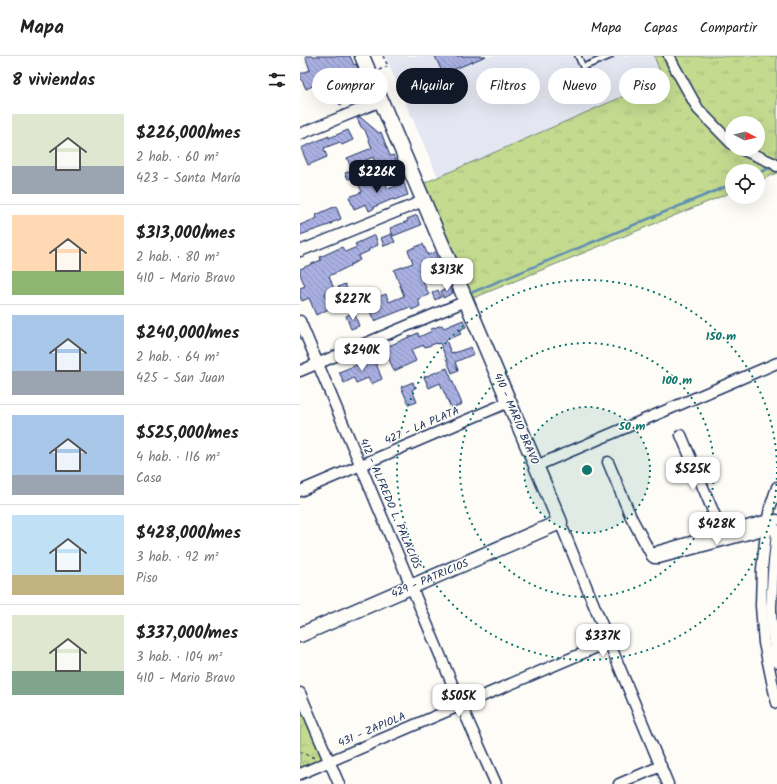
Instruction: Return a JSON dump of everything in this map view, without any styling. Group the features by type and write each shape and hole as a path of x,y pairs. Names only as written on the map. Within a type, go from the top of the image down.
{"street":[{"name":"410 - MARIO BRAVO","path":"362,56 367,68"},
{"path":"669,56 698,109 725,137"},
{"path":"300,134 374,104"},
{"name":"410 - MARIO BRAVO","path":"382,104 560,522 608,642 668,784"},
{"path":"756,156 775,165"},
{"path":"300,251 423,201"},
{"path":"300,371 466,301"},
{"name":"412 - ALFREDO L. PALACIOS","path":"300,321 461,705 496,784"},
{"path":"536,466 777,363"},
{"name":"427 - LA PLATA","path":"300,491 509,402"},
{"path":"681,435 718,523 726,536"},
{"path":"608,462 631,517 654,558 659,558 726,536 773,526"},
{"path":"777,487 770,508 773,526 773,576 771,608 777,662"},
{"name":"429 - PATRICIOS","path":"300,635 560,522"},
{"path":"773,526 762,570 761,606 764,643 777,703"},
{"name":"431 - ZAPIOLA","path":"300,774 608,642"},
{"path":"300,693 328,762 339,784"},
{"path":"619,784 660,766"}],"lane":[{"path":"578,56 583,67 610,56"}],"path":[{"path":"383,56 388,66"},
{"path":"300,752 328,762"}],"shaded area":[{"path":"385,56 654,56 659,68 619,68 619,98 611,102 611,68 548,68 548,104 606,104 438,177 406,104 468,104 468,68 396,68 396,81"}],"green space":[{"path":"654,56 777,56 777,173 765,178 765,164 725,164 725,195 471,299 422,184 606,104 611,104 611,102 619,98 619,104 670,104 670,68 659,68"},
{"path":"300,706 323,760 300,770"}],"building":[{"path":"305,56 350,56 354,65 356,64 358,68 312,68 312,86 306,89 300,74 310,70"},
{"path":"435,56 486,56 457,68 440,68"},
{"path":"360,117 379,133 381,132 390,156 393,155 397,163 378,171 373,157 357,164 361,174 348,179 345,173 352,170 347,158 372,148 365,130 361,127 357,118"},
{"path":"348,130 353,140 342,145 340,142 324,148 327,157 308,165 301,148"},
{"path":"370,178 374,187 385,182 388,189 404,183 408,195 394,200 393,199 374,207 375,208 369,211 366,204 354,209 349,197 362,192 358,183"},
{"path":"336,206 341,219 331,223 332,224 300,235 300,225 317,218 316,215"},
{"path":"417,215 421,225 393,236 390,228 408,221 407,219"},
{"path":"391,234 395,242 384,246 381,238"},
{"path":"375,235 378,245 358,256 360,260 329,276 334,289 325,293 331,308 316,315 309,298 302,301 300,297 300,288 305,286 300,274 300,269 321,260 320,257 342,247 345,252 357,247 355,244"},
{"path":"423,244 428,255 435,252 443,273 423,281 429,295 418,299 420,306 412,310 410,307 374,321 366,302 386,294 389,302 404,296 394,270 413,263 408,250"},
{"path":"345,284 352,301 346,304 338,287"},
{"path":"451,287 453,293 443,298 441,291"},
{"path":"438,290 441,297 435,300 432,293"},
{"path":"354,312 359,326 351,329 346,316"},
{"path":"463,320 466,327 459,331 461,334 446,340 451,353 471,347 474,354 455,362 458,370 452,373 440,343 437,343 425,347 424,345 411,350 416,361 394,371 384,347 418,333 419,337 432,331 431,329 442,325 444,328"},
{"path":"374,358 382,379 371,384 368,378 356,383 354,378 344,383 339,372"},
{"path":"447,368 462,404 451,408 440,383 429,388 424,377"},
{"path":"413,382 415,388 412,390 417,402 409,405 401,387"}],"waterway":[{"path":"765,170 772,167"},
{"path":"473,292 725,187"}]}
